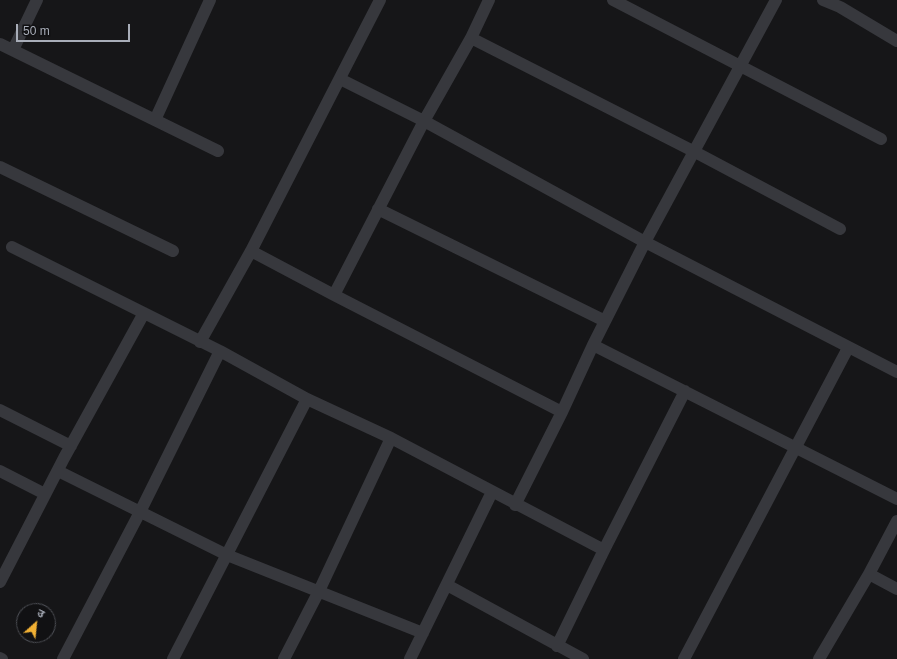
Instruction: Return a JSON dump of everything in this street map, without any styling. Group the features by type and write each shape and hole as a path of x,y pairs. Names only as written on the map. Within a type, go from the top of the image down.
{"street":[{"path":"13,50 37,0"},
{"path":"155,120 210,0"},
{"path":"200,342 251,251 380,0"},
{"path":"334,295 424,121 470,38 489,0"},
{"path":"613,0 881,139"},
{"path":"515,505 645,242 776,0"},
{"path":"823,0 841,4 897,41"},
{"path":"470,38 695,152 840,229"},
{"path":"0,44 218,151"},
{"path":"340,79 424,121 645,242 897,372"},
{"path":"0,167 173,251"},
{"path":"378,209 605,321"},
{"path":"12,247 220,351 307,399 391,438 515,505 604,550"},
{"path":"251,251 562,412"},
{"path":"0,582 71,446 144,313"},
{"path":"593,345 897,499"},
{"path":"684,659 848,348"},
{"path":"63,659 140,512 220,351"},
{"path":"557,646 685,391"},
{"path":"173,659 307,399"},
{"path":"0,410 71,446"},
{"path":"284,659 319,591 391,438"},
{"path":"0,471 46,494"},
{"path":"58,471 227,555 423,633"},
{"path":"410,659 492,492"},
{"path":"819,659 869,574 897,520"},
{"path":"869,574 897,589"},
{"path":"447,585 583,659"}]}
